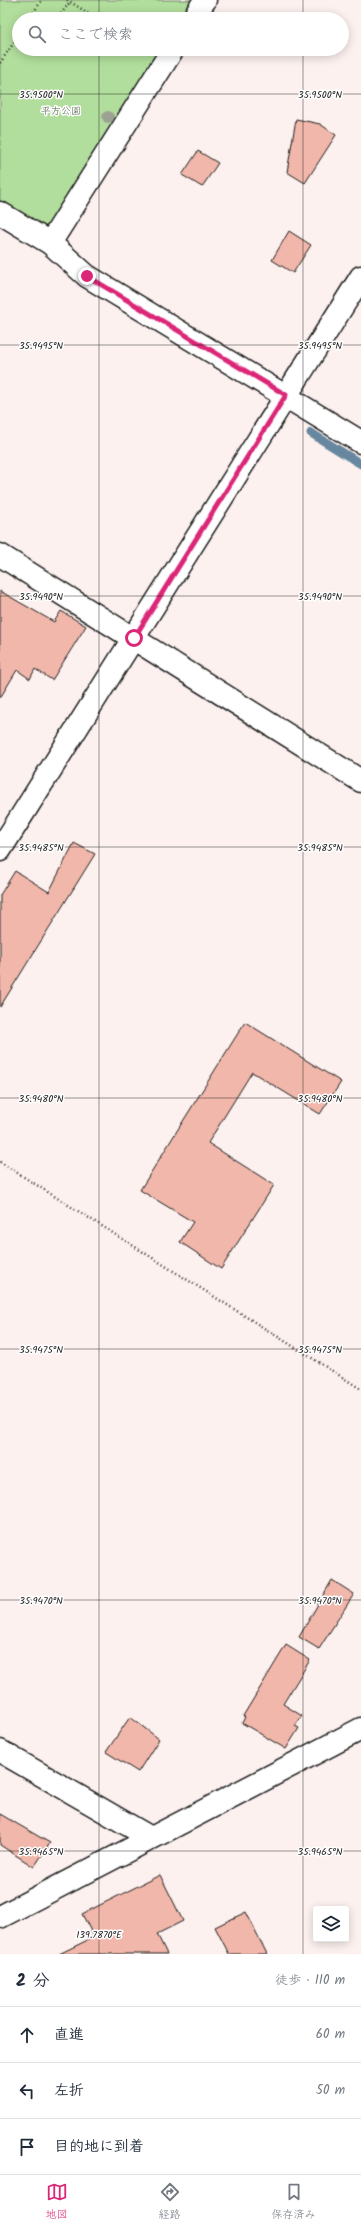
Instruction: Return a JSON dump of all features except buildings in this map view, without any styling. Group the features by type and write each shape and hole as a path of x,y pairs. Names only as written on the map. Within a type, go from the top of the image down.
{"street":[{"path":"197,12 205,0"},
{"path":"50,243 169,56"},
{"path":"0,213 50,243 87,276 286,395 361,442"},
{"path":"0,850 361,277"},
{"path":"0,555 361,781"},
{"path":"0,1917 361,1728"},
{"path":"0,1751 151,1838"}],"path":[{"path":"34,12 42,0"},
{"path":"62,12 68,1 86,12"},
{"path":"0,64 12,46"},
{"path":"0,1162 361,1389"}],"green space":[{"name":"平方公園","path":"0,0 205,0 197,12 12,12 12,56 169,56 50,243 0,213"}],"waterway":[{"path":"311,433 361,464"}],"route":[{"path":"87,276 286,395 134,638"}]}
